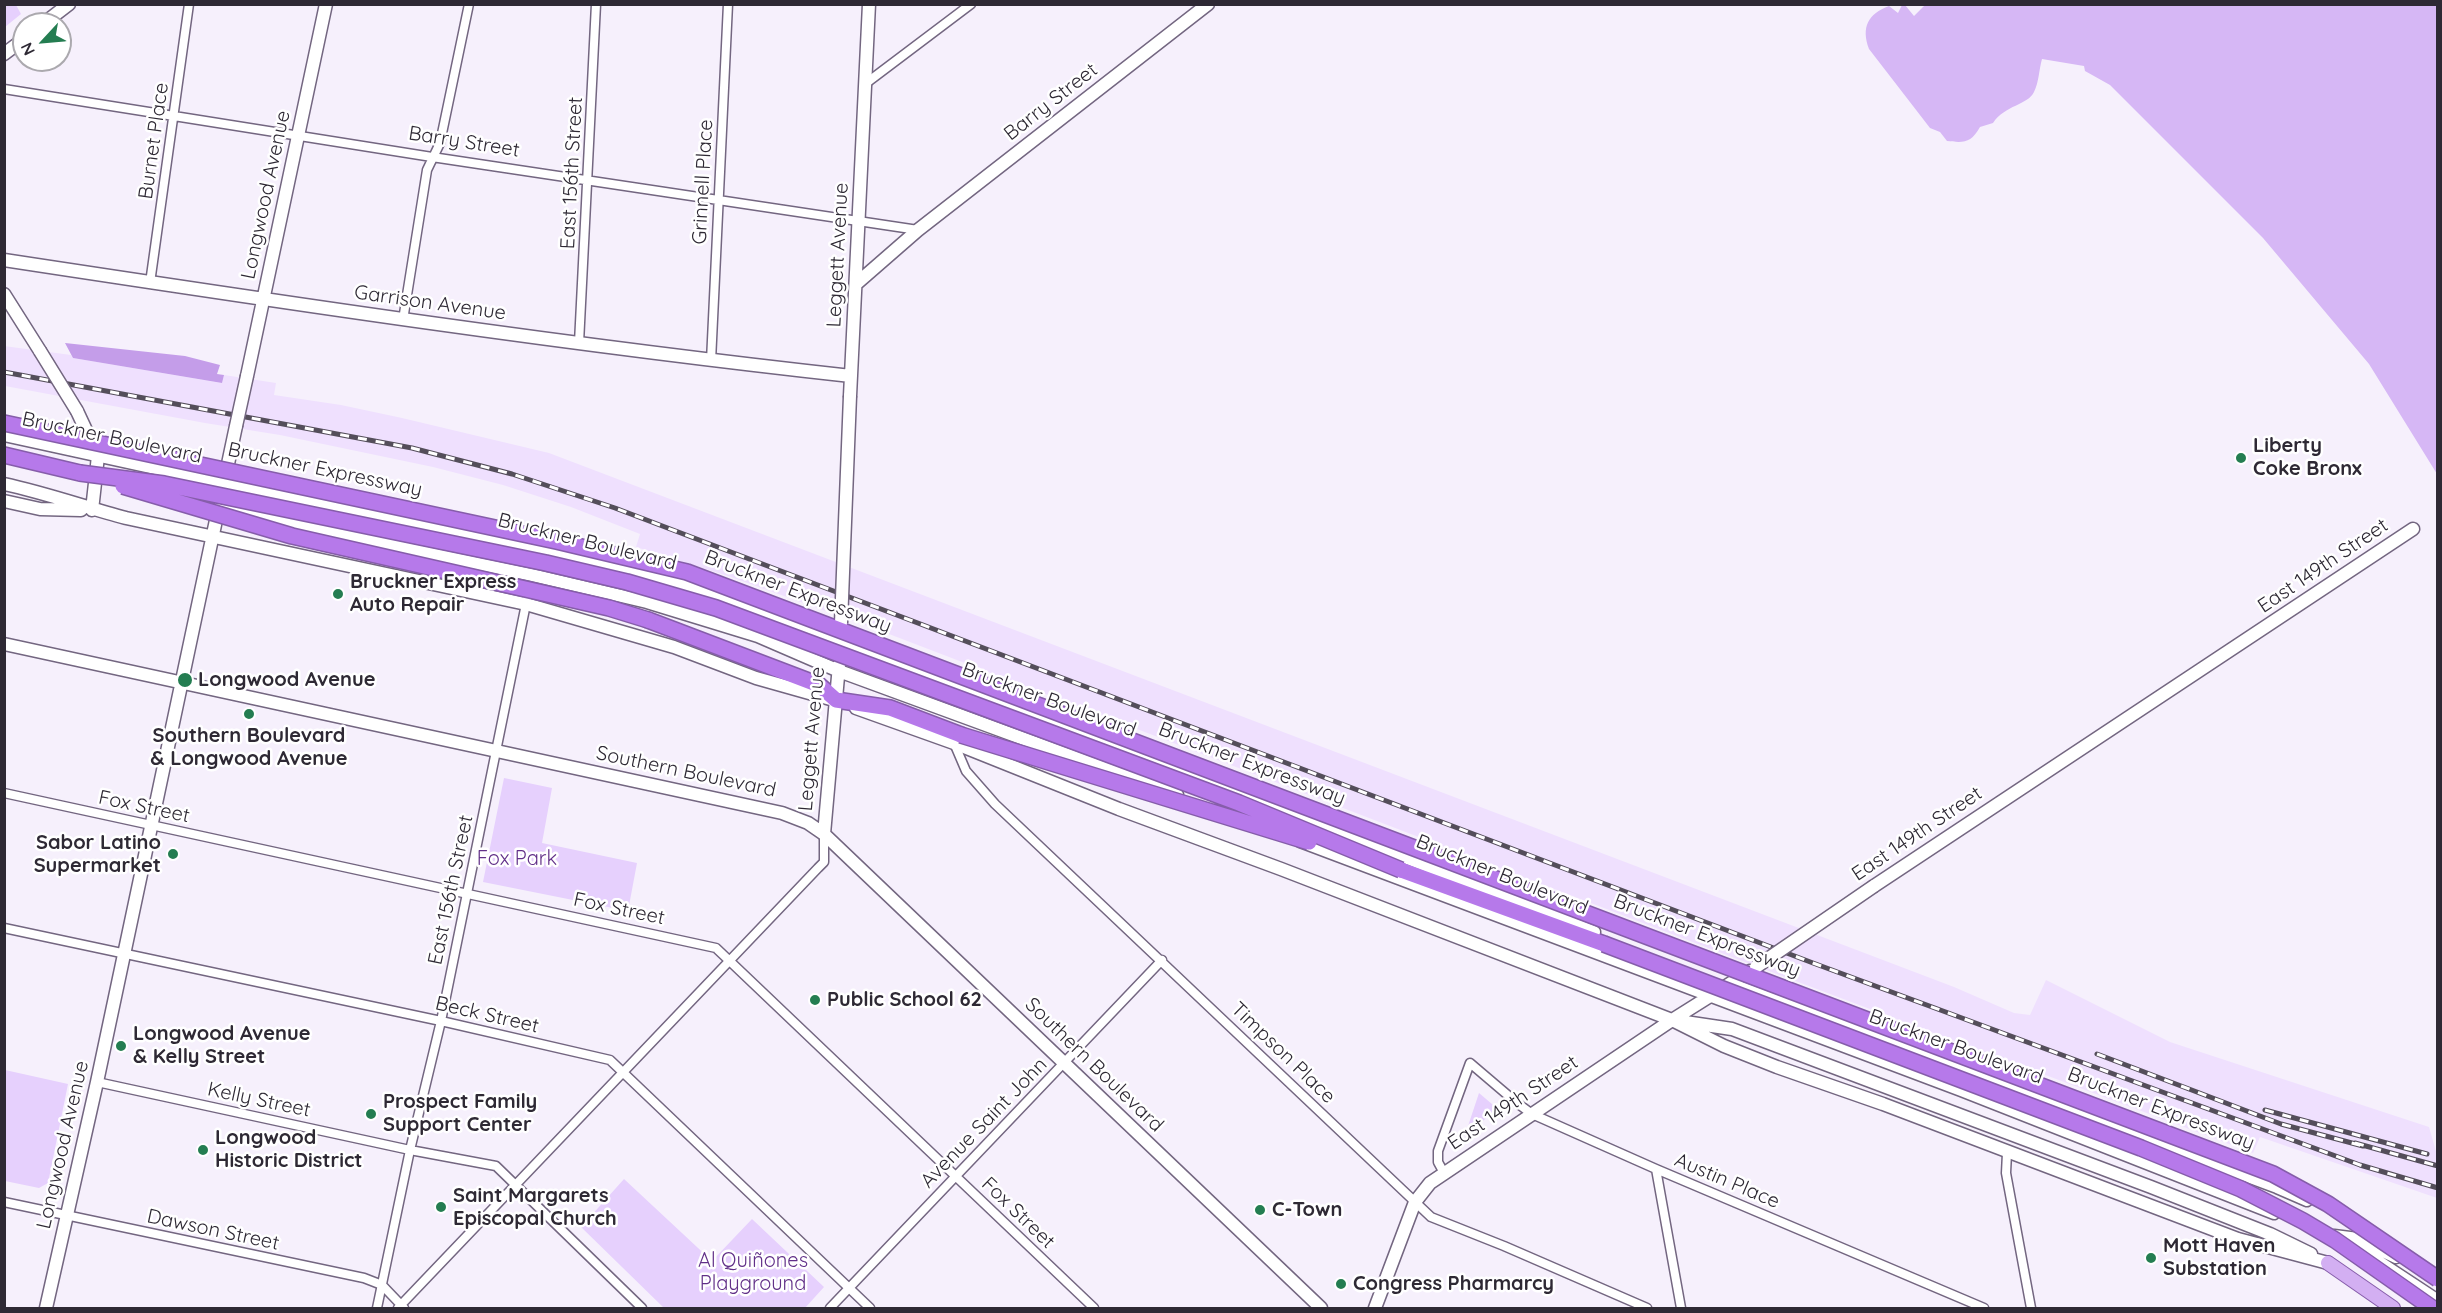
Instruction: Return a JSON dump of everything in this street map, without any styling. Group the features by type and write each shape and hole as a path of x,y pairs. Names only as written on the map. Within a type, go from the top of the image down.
{"highway":[{"name":"Bruckner Expressway","path":"4,423 555,540 687,572 2273,1174 2328,1204 2438,1280"},
{"path":"4,455 80,473 291,536 609,608 648,620 819,686 836,700 890,708 958,739 1401,870"},
{"path":"80,473 164,484 546,563 627,582 716,608 1239,804 1401,870 2119,1140 2241,1190 2303,1221 2335,1240 2432,1308"}],"main road":[{"name":"Longwood Avenue","path":"46,1308 97,1082 326,4"},
{"name":"Leggett Avenue","path":"824,834 841,623 869,4"},
{"name":"Barry Street","path":"856,284 918,230 1208,4"},
{"name":"Garrison Avenue","path":"4,260 403,320 711,361 851,376"},
{"path":"4,294 77,411 98,456 92,510"},
{"name":"Bruckner Boulevard","path":"4,435 537,548 690,587 1213,781 1728,984 2299,1196 2338,1217 2438,1285"},
{"name":"Bruckner Boulevard","path":"4,460 220,505 280,522 532,575 647,602 758,636 838,671 1090,762 1710,995 2334,1236 2375,1258 2438,1301"},
{"path":"4,484 47,493 92,510 526,604 674,647 756,678 836,700"},
{"path":"4,501 40,509 92,510"},
{"name":"East 149th Street","path":"1375,1308 1415,1202 1422,1190 1444,1173 2413,529"},
{"name":"Southern Boulevard","path":"4,644 782,813 808,823 824,834 1321,1308"},
{"path":"958,739 1119,809 1672,1020 1724,1046 1777,1067 1883,1104 2238,1239 2328,1263"},
{"path":"1672,1020 1732,1029 2183,1199 2294,1245 2328,1263 2393,1308"},
{"path":"2071,1110 2139,1160"},
{"path":"2334,1236 2358,1239 2397,1257"}],"street":[{"name":"Burnet Place","path":"150,283 189,4"},
{"path":"403,320 427,170 440,143 470,4"},
{"name":"East 156th Street","path":"579,343 597,4"},
{"name":"Grinnell Place","path":"711,361 728,4"},
{"path":"865,84 971,4"},
{"name":"Barry Street","path":"4,88 174,117 918,230"},
{"name":"East 156th Street","path":"377,1308 410,1150 441,1021 537,548"},
{"name":"Timpson Place","path":"958,739 966,771 995,804 1431,1216 1647,1308"},
{"name":"Fox Street","path":"4,794 716,948 1094,1308"},
{"name":"Leggett Avenue","path":"401,1307 824,862 824,834"},
{"name":"Beck Street","path":"4,928 441,1021 610,1060 870,1308"},
{"name":"Avenue Saint John","path":"830,1308 1162,960"},
{"name":"Austin Place","path":"1470,1063 1532,1113 1656,1169 1984,1308"},
{"name":"East 149th Street","path":"1444,1173 1438,1162 1438,1151 1470,1063"},
{"name":"Kelly Street","path":"97,1082 410,1150 496,1166 642,1308"},
{"path":"2007,1153 2006,1173 2031,1308"},
{"path":"1656,1169 1681,1308"},
{"name":"Dawson Street","path":"4,1202 222,1250 364,1278 382,1286 401,1307"}],"shaded area":[{"path":"1902,5 1905,5 1914,16 1925,5 2437,5 2437,474 2369,364 2263,238 2110,85 2085,71 2084,66 2042,59 2037,84 2031,96 2004,112 1993,123 1980,127 1966,141 1947,141 1940,132 1930,128 1869,49 1866,34 1871,17 1882,9 1889,6 1898,13"},
{"path":"65,343 185,356 220,365 217,374 224,375 222,383 73,358"},
{"path":"4,346 71,355 73,358 222,383 224,375 276,383 274,395 341,405 549,453 1954,987 2014,1013 2030,1015 2046,980 2170,1042 2429,1127 2437,1155 2437,1198 2260,1137 2253,1153 1737,959 876,629 731,577 636,547 640,534 571,507 503,485 433,467 280,435 5,386"}],"green space":[{"path":"5,4 16,5 20,12 12,12 12,21 5,27"},
{"name":"Fox Park","path":"504,778 552,788 542,843 637,863 628,911 483,882"},
{"path":"5,1070 68,1084 48,1183 39,1188 5,1181"},
{"path":"1479,1093 1499,1110 1466,1132"},
{"name":"Al Quiñones Playground","path":"624,1179 712,1261 752,1219 824,1287 805,1308 664,1308 581,1227"}],"railway":[{"path":"4,372 412,448 512,474 615,508 1813,963 2360,1165 2438,1188"},
{"path":"2097,1054 2281,1124 2363,1146"},
{"path":"2265,1110 2427,1154"},
{"path":"2355,1143 2438,1166"}],"place":[{"name":"Liberty Coke Bronx","path":"2241,458"},
{"name":"Bruckner Express Auto Repair","path":"338,594"},
{"name":"Longwood Avenue","path":"185,680"},
{"name":"Southern Boulevard & Longwood Avenue","path":"249,714"},
{"name":"Sabor Latino Supermarket","path":"173,854"},
{"name":"Public School 62","path":"815,1000"},
{"name":"Longwood Avenue & Kelly Street","path":"121,1046"},
{"name":"Prospect Family Support Center","path":"371,1114"},
{"name":"Longwood Historic District","path":"203,1150"},
{"name":"Saint Margarets Episcopal Church","path":"441,1207"},
{"name":"C-Town","path":"1260,1210"},
{"name":"Mott Haven Substation","path":"2151,1258"},
{"name":"Congress Pharmarcy","path":"1341,1284"}]}
